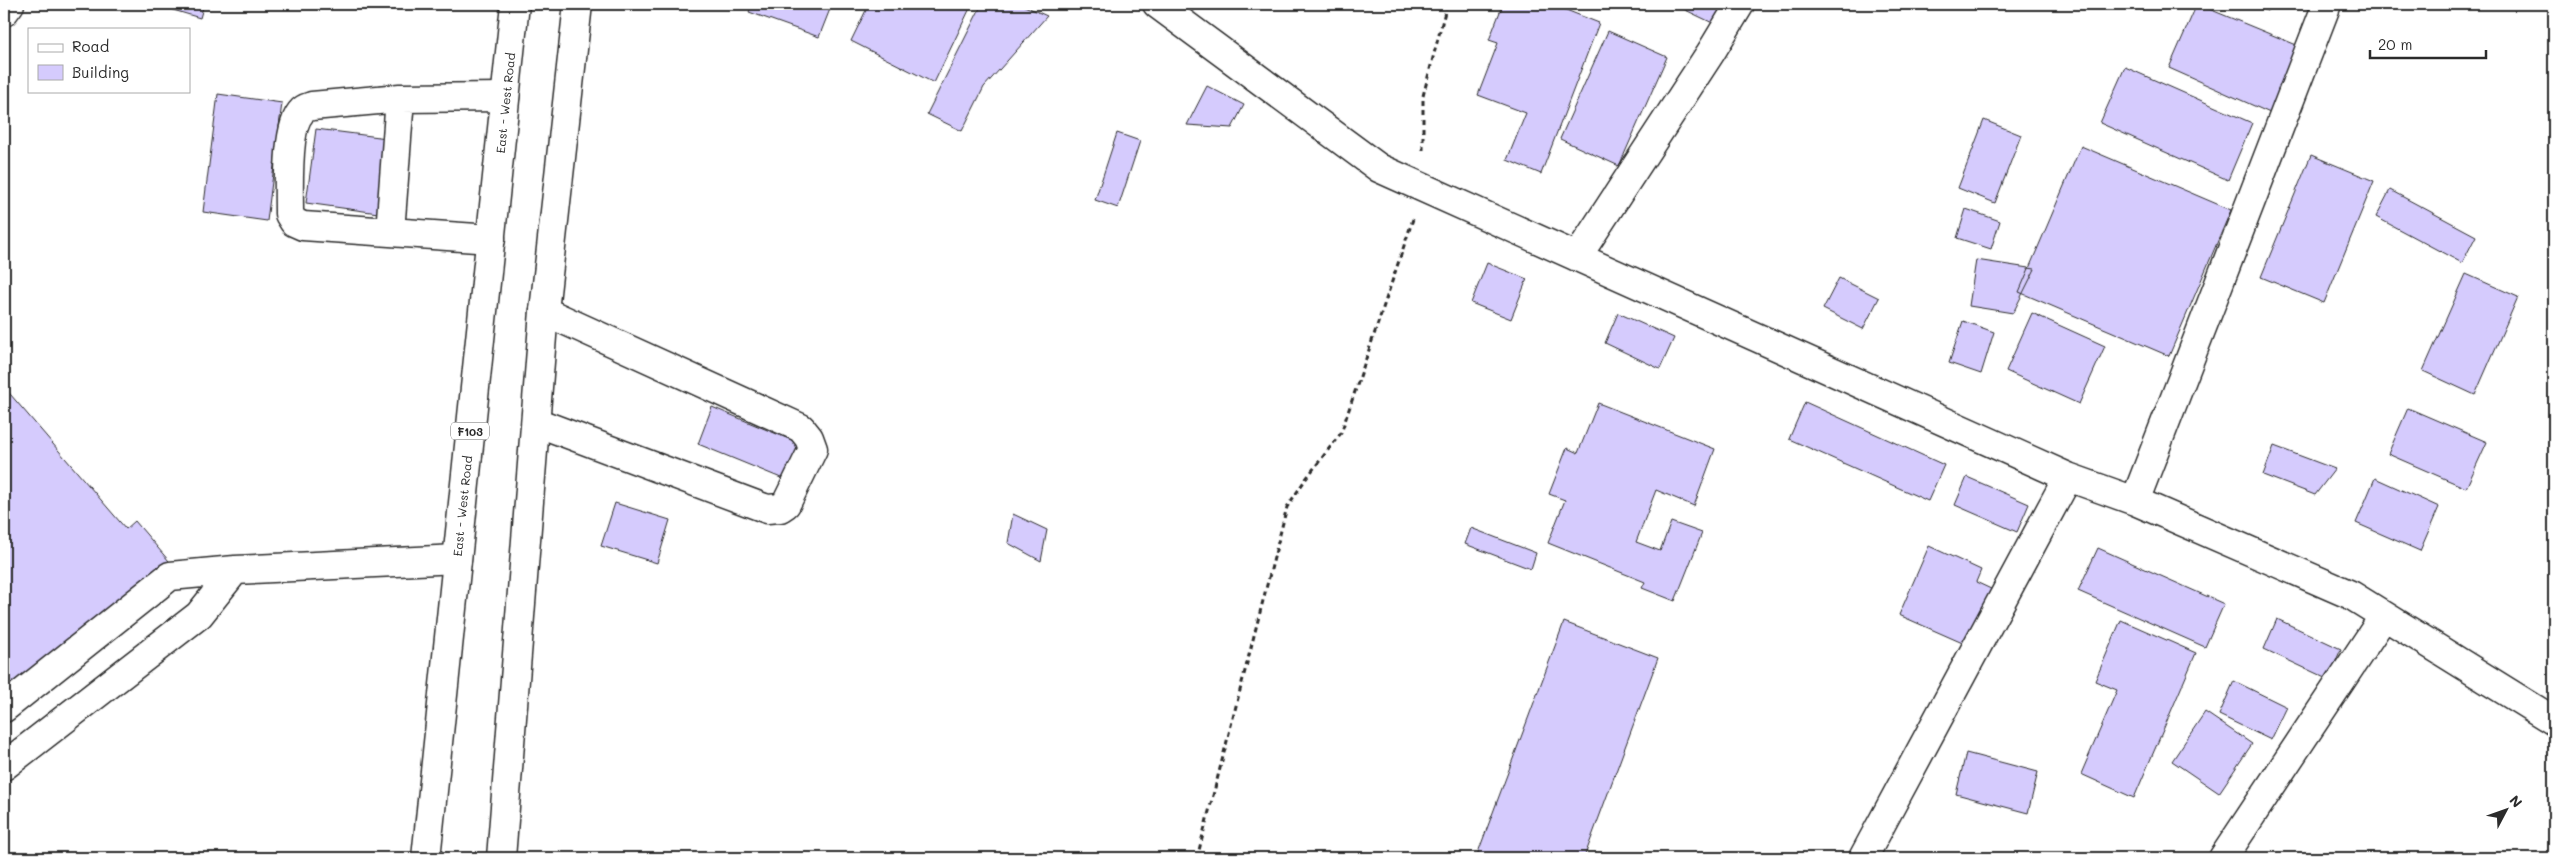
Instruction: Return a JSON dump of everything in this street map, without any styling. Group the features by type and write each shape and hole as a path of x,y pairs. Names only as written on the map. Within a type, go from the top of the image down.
{"street":[{"path":"4,12 10,4"},
{"name":"East - West Road","path":"426,858 515,4"},
{"path":"501,858 544,311 578,4"},
{"path":"1157,4 1379,168 2068,477 2135,501 2351,595 2554,721"},
{"path":"1577,257 1711,52 1740,4"},
{"path":"2135,501 2328,4"},
{"path":"491,239 303,226 294,222 289,214 291,141 297,118 302,110 312,106 400,98 506,98"},
{"path":"390,232 400,98"},
{"path":"536,422 767,509 780,508 786,504 813,449 809,438 801,428 544,311"},
{"path":"1863,858 2068,477"},
{"path":"4,708 170,576 235,570 457,559"},
{"path":"4,766 199,615 235,570"},
{"path":"2223,858 2384,616"}],"path":[{"path":"1197,858 1287,507 1341,433 1424,188 1423,96 1447,4"}],"building":[{"path":"153,4 204,4 200,18"},
{"path":"752,4 832,4 819,37 749,12"},
{"path":"869,4 972,4 934,83 851,41"},
{"path":"982,4 1020,4 1047,16 984,87 962,131 927,114"},
{"path":"1503,4 1551,4 1599,23 1541,174 1507,160 1526,113 1478,95 1498,43 1489,40"},
{"path":"1673,4 1732,4 1721,27"},
{"path":"2197,4 2299,46 2270,113 2169,68"},
{"path":"2250,4 2270,4 2267,11"},
{"path":"1608,31 1667,57 1619,166 1560,139"},
{"path":"2125,67 2252,123 2228,180 2100,123"},
{"path":"1207,86 1244,105 1232,128 1187,125"},
{"path":"218,94 282,103 267,221 203,212"},
{"path":"1984,120 2021,135 1995,203 1958,188"},
{"path":"316,129 387,138 378,213 306,203"},
{"path":"1117,133 1140,141 1118,208 1095,200"},
{"path":"2081,146 2231,210 2169,356 2019,292"},
{"path":"2311,155 2374,181 2324,303 2261,277"},
{"path":"2390,190 2476,236 2462,263 2376,217"},
{"path":"1966,209 2000,221 1991,249 1957,238"},
{"path":"1976,260 2035,269 2013,313 1969,306"},
{"path":"1487,263 1527,279 1511,319 1471,303"},
{"path":"2466,274 2518,297 2475,395 2423,371"},
{"path":"1839,278 1879,298 1863,329 1823,309"},
{"path":"1618,313 1674,338 1660,369 1605,343"},
{"path":"2032,313 2105,346 2079,404 2006,371"},
{"path":"1963,321 1994,332 1981,374 1949,363"},
{"path":"4,387 126,529 135,521 169,561 85,634 4,691"},
{"path":"1805,402 1944,465 1928,501 1789,439"},
{"path":"1598,403 1715,449 1694,506 1656,490 1636,542 1660,551 1671,522 1702,533 1675,601 1642,588 1645,582 1548,543 1565,500 1549,494 1567,448 1578,453"},
{"path":"712,407 813,449 798,485 698,444"},
{"path":"2408,408 2487,442 2466,488 2388,454"},
{"path":"2274,446 2335,469 2315,495 2263,475"},
{"path":"1967,477 2029,504 2017,532 1955,505"},
{"path":"2375,478 2439,507 2420,551 2356,523"},
{"path":"615,503 670,520 657,563 601,546"},
{"path":"1013,514 1047,530 1041,561 1008,543"},
{"path":"1471,528 1536,553 1531,569 1465,544"},
{"path":"1929,546 1981,570 1976,582 1991,589 1967,645 1899,615"},
{"path":"2098,548 2224,604 2205,647 2078,591"},
{"path":"2277,619 2341,649 2328,679 2264,649"},
{"path":"2121,620 2196,653 2134,798 2081,774 2117,690 2095,681"},
{"path":"1564,622 1658,658 1584,858 1476,858"},
{"path":"2234,681 2287,707 2271,740 2219,715"},
{"path":"2205,712 2252,744 2219,793 2172,761"},
{"path":"1966,753 2038,772 2028,813 1956,794"}]}
